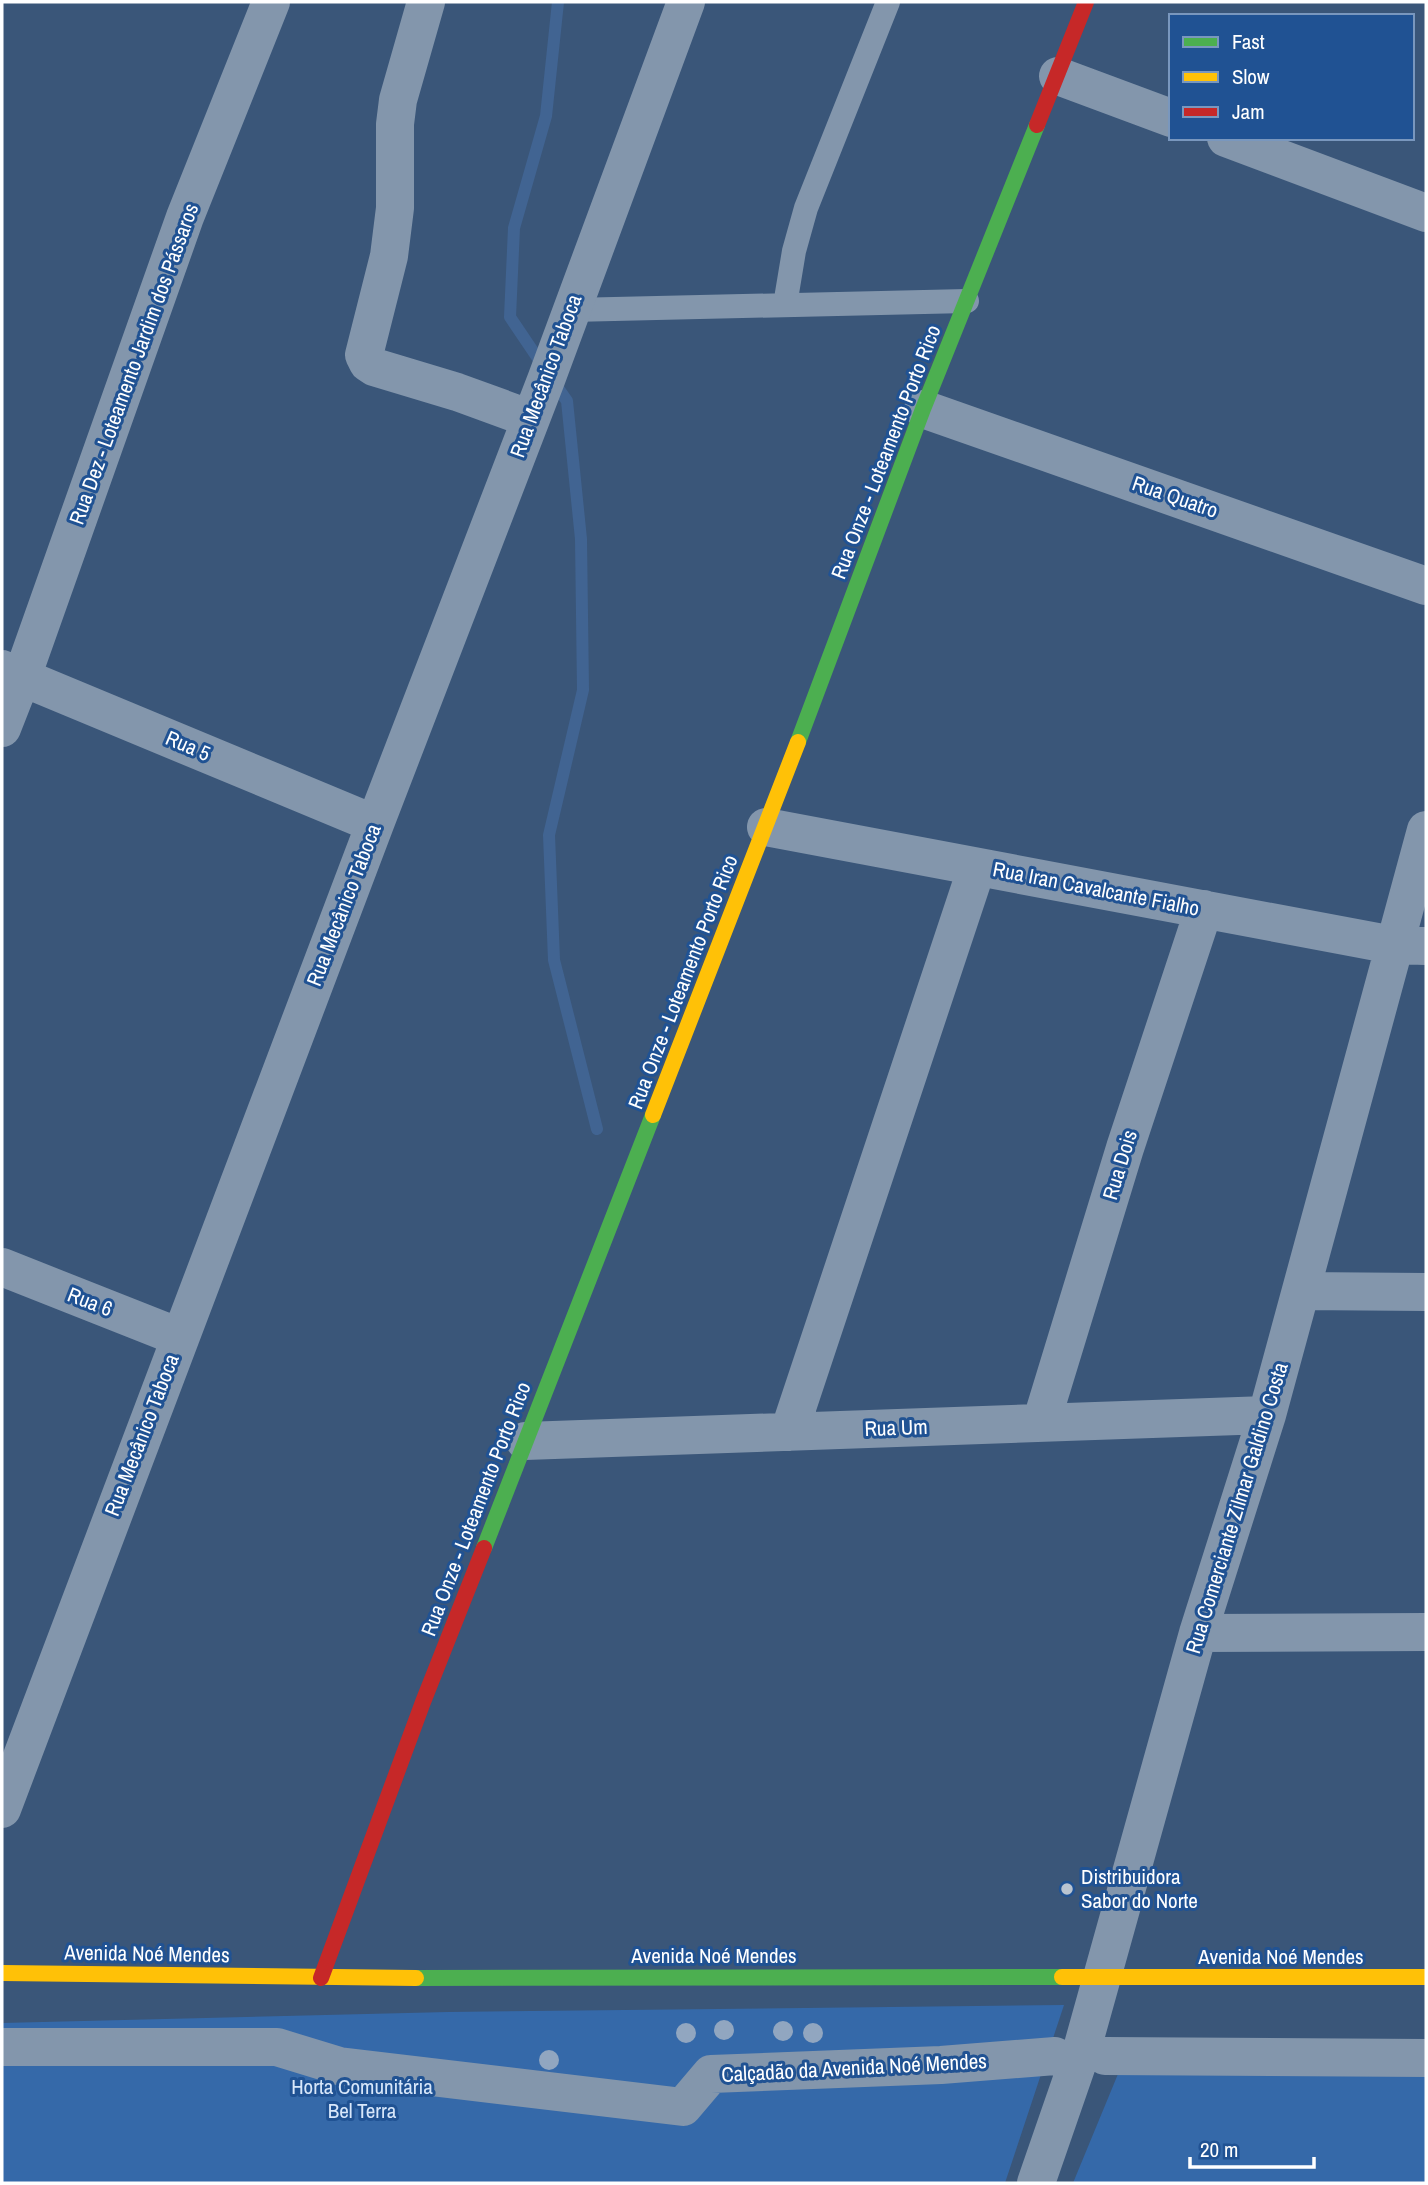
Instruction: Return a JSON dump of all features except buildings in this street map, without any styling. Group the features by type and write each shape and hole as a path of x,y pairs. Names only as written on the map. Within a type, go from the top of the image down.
{"street":[{"name":"Rua Dez - Loteamento Jardim dos Pássaros","path":"2,728 12,673 185,217 271,2"},
{"path":"426,2 398,100 394,124 395,208 389,256 364,355 374,367 457,392 531,419"},
{"name":"Rua Mecânico Taboca","path":"2,1809 374,824 531,419 686,2"},
{"name":"Rua Onze - Loteamento Porto Rico","path":"321,1978 423,1702 766,827 923,409 1086,2"},
{"path":"1058,76 1169,117"},
{"path":"1231,140 1426,213"},
{"name":"Rua Quatro","path":"923,409 1426,586"},
{"name":"Rua 5","path":"12,673 374,824"},
{"name":"Rua Iran Cavalcante Fialho","path":"766,827 1410,945"},
{"name":"Rua Comerciante Zilmar Galdino Costa","path":"1036,2183 1080,2056 1198,1633 1267,1415 1301,1290 1410,945 1426,830"},
{"path":"789,1432 977,867"},
{"name":"Rua Dois","path":"1041,1423 1125,1148 1204,909"},
{"name":"Rua 6","path":"2,1267 179,1337"},
{"path":"1301,1290 1426,1292"},
{"name":"Rua Um","path":"525,1441 1267,1415"},
{"path":"1198,1633 1426,1632"},
{"name":"Avenida Noé Mendes","path":"2,1973 321,1978 1426,1978"},
{"name":"Calçadão da Avenida Noé Mendes","path":"2,2047 277,2048 340,2066 683,2107 711,2074 941,2066 1055,2056"},
{"path":"1105,2056 1426,2059"}],"lane":[{"path":"785,305 794,251 803,218 888,2"},
{"path":"571,310 967,301"}],"green space":[{"name":"Horta Comunitária Bel Terra","path":"1064,2005 1005,2183 2,2183 2,2023 448,2012"},
{"path":"1118,2074 1426,2075 1426,2183 1073,2183"}],"waterway":[{"path":"543,366 510,317 514,228 546,116 558,2"},
{"path":"553,381 567,401 581,539 583,690 549,835 554,960 597,1129"}],"traffic: fast":[{"path":"798,742 923,409 1037,125"},
{"path":"484,1548 653,1115"},
{"path":"416,1978 1062,1977"}],"traffic: slow":[{"path":"653,1115 798,742"},
{"path":"2,1973 416,1978"},
{"path":"1062,1977 1426,1977"}],"traffic: jam":[{"path":"1037,125 1086,2"},
{"path":"321,1978 423,1702 484,1548"}],"place":[{"name":"Distribuidora Sabor do Norte","path":"1067,1889"}]}
